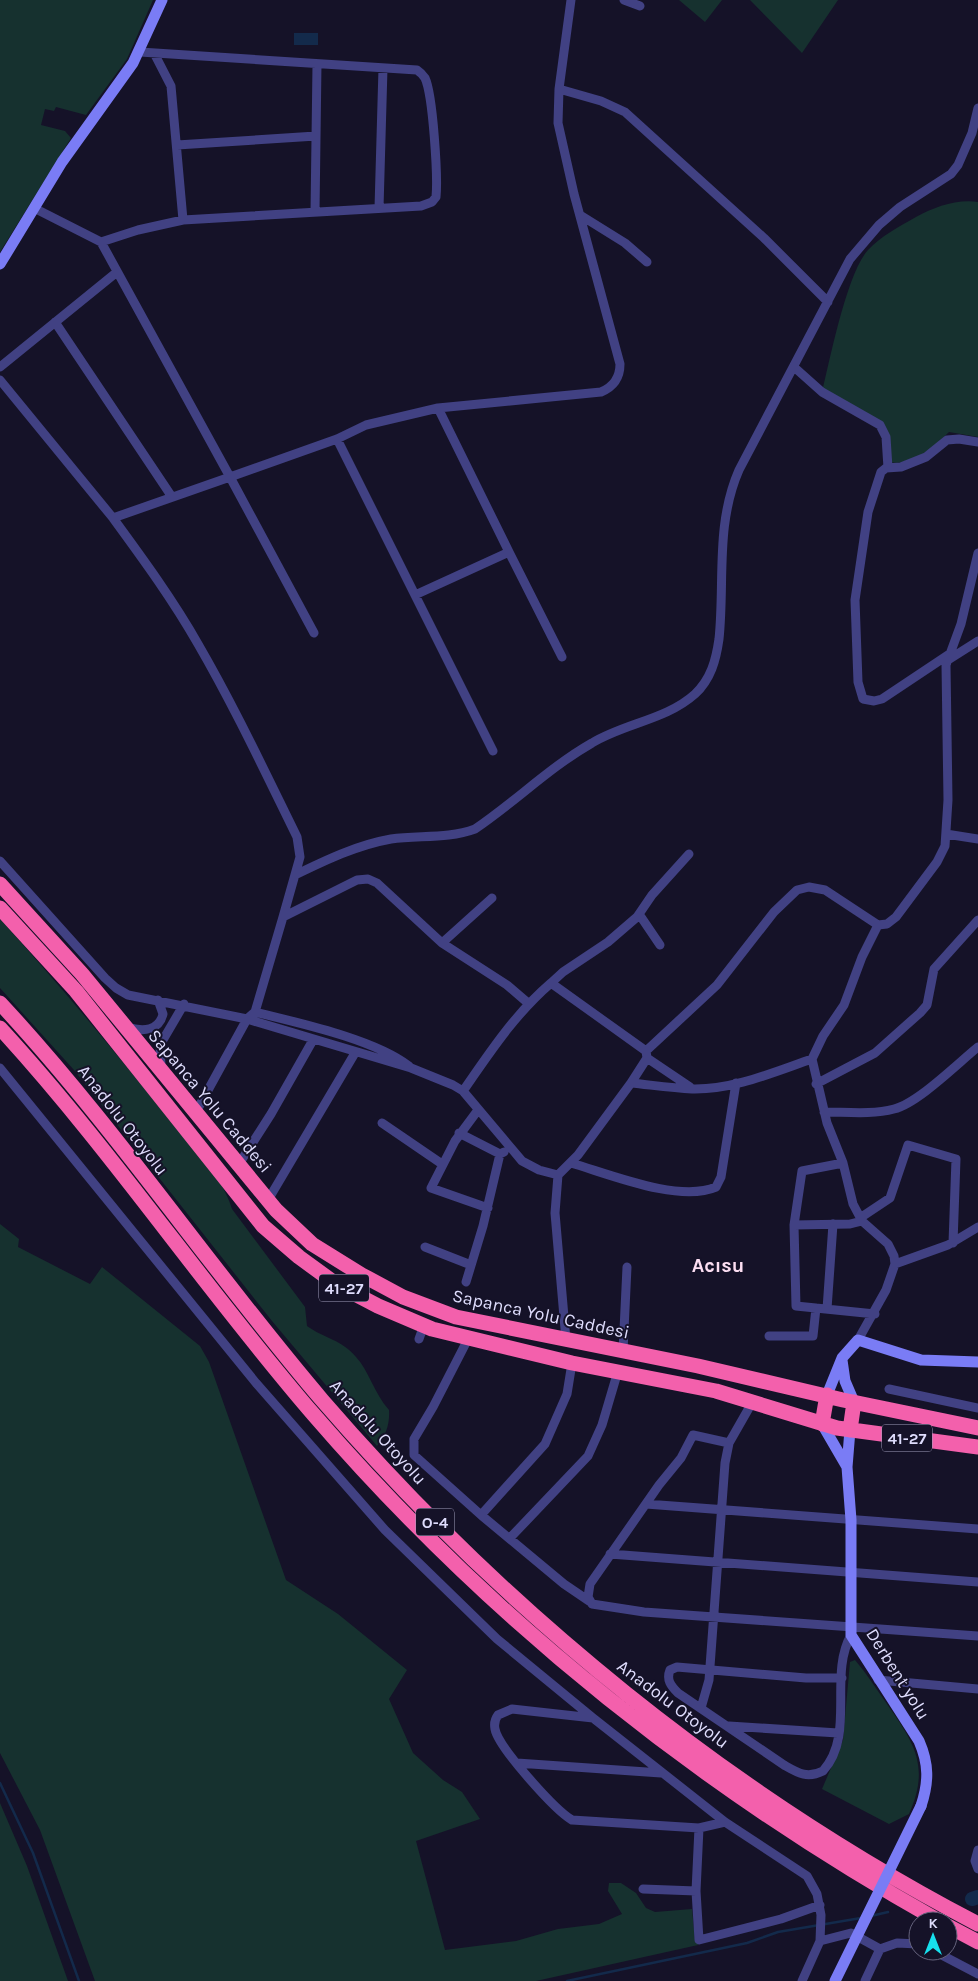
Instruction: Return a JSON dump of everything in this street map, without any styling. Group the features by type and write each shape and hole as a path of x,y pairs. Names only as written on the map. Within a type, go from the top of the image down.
{"highway":[{"name":"Sapanca Yolu Caddesi","path":"0,884 82,974 122,1025 268,1200 312,1244 362,1275 403,1296 456,1317 978,1428"},
{"name":"Sapanca Yolu Caddesi","path":"0,908 76,991 263,1226 299,1257 336,1284 421,1332 468,1339 572,1363 689,1384 822,1424 850,1430 978,1447"},
{"name":"Anadolu Otoyolu","path":"0,1003 66,1078 221,1277 313,1389 396,1481 483,1570 607,1677 742,1779 880,1868 978,1924"},
{"name":"Anadolu Otoyolu","path":"0,1028 54,1088 202,1279 316,1418 383,1491 473,1581 564,1663 675,1752 800,1838 865,1880 921,1911"},
{"path":"822,1424 827,1396"},
{"path":"850,1430 854,1402"},
{"path":"958,1931 978,1942"}],"street":[{"path":"0,264 62,162 140,52 162,0"},
{"path":"113,518 337,439 366,425 438,408 600,392 608,389 618,379 620,372 618,357 560,138 557,114 571,0"},
{"path":"624,0 640,6"},
{"path":"101,242 138,230 183,220 426,205 436,197 433,132 425,79 417,70 140,52"},
{"path":"154,52 171,86 183,220"},
{"path":"315,212 317,64"},
{"path":"379,208 383,68"},
{"path":"559,89 601,101 625,112 764,238 828,302"},
{"path":"295,875 332,857 370,844 407,837 462,834 474,829 592,742 627,726 668,712 695,694 706,681 717,657 721,619 724,520 731,489 757,434 850,259 864,241 900,207 939,182 958,165 972,134 978,108"},
{"path":"176,145 316,136"},
{"path":"34,208 101,242 314,633"},
{"path":"580,216 624,243 647,262"},
{"path":"0,367 117,272"},
{"path":"55,322 172,497"},
{"path":"794,367 822,392 880,425 886,436 888,468"},
{"path":"0,380 113,518 149,567 197,642 235,712 297,837 300,850 295,875 255,1012 247,1019 196,1112"},
{"path":"438,408 562,657"},
{"path":"337,439 493,751"},
{"path":"978,442 959,439 947,440 926,457 901,467 888,468 881,472 876,480 868,512 855,600 860,694 868,701 882,699 950,656 978,641"},
{"path":"415,595 509,552"},
{"path":"566,1340 555,1214 558,1175 571,1163 631,1083 646,1054 717,985 774,912 797,890 809,887 825,890 878,925 887,924 900,912 942,854 946,834 946,665 978,554"},
{"path":"946,834 978,839"},
{"path":"463,1091 511,1023 528,1003 563,972 608,942 639,914 652,895 689,854"},
{"path":"0,861 109,982 128,994 184,1004 247,1019 355,1053 411,1068 463,1091 511,1149 527,1165 558,1175"},
{"path":"283,918 357,880 368,879 377,883 442,943 507,985 528,1003"},
{"path":"442,943 492,898"},
{"path":"639,914 660,946"},
{"path":"816,1084 874,1053 920,1013 927,1005 934,969 978,920"},
{"path":"827,1396 842,1358 858,1340 875,1314 895,1264 888,1244 861,1219 851,1198 843,1163 816,1084 812,1059 823,1036 844,1005 862,957 878,925"},
{"path":"551,984 692,1088"},
{"path":"122,1025 139,1030 155,1027 159,1024 164,1014 158,1000"},
{"path":"162,1071 160,1046 184,1004"},
{"path":"255,1012 372,1047 400,1059 411,1068"},
{"path":"239,1164 272,1114 313,1040"},
{"path":"824,1112 876,1111 901,1106 978,1047"},
{"path":"268,1200 355,1053"},
{"path":"631,1083 692,1088 736,1083 812,1059"},
{"path":"0,1068 250,1376 385,1530 498,1638 593,1718 726,1822 807,1876 814,1887 820,1905 821,1930 820,1941 802,1981"},
{"path":"571,1163 664,1189 682,1191 716,1187 720,1182 736,1083"},
{"path":"478,1110 459,1133 431,1188 488,1208"},
{"path":"382,1123 442,1164"},
{"path":"459,1133 500,1154"},
{"path":"794,1225 833,1224 861,1219 890,1198 908,1145 956,1159 953,1243"},
{"path":"500,1154 511,1149"},
{"path":"466,1282 488,1208 500,1154"},
{"path":"843,1163 802,1171 794,1225 796,1306 875,1314"},
{"path":"827,1309 833,1224"},
{"path":"895,1264 953,1243 978,1227"},
{"path":"425,1247 471,1265"},
{"path":"623,1351 627,1267"},
{"path":"769,1336 814,1336 816,1308"},
{"path":"468,1339 433,1408 414,1440 412,1450 426,1467 481,1515 564,1584 592,1604 610,1608 850,1631 978,1636"},
{"path":"858,1340 921,1360 978,1362"},
{"path":"842,1358 845,1381 854,1402"},
{"path":"481,1515 545,1444 567,1394 572,1363"},
{"path":"510,1538 588,1456 602,1425 618,1370"},
{"path":"888,1389 978,1408"},
{"path":"702,1708 710,1670 729,1442 753,1402"},
{"path":"822,1424 847,1467"},
{"name":"Derbent yolu","path":"835,1981 921,1806 928,1776 925,1754 908,1722 878,1680 850,1631 851,1520 847,1467 850,1430"},
{"path":"589,1601 590,1584 681,1458 693,1435 729,1442"},
{"path":"646,1504 978,1529"},
{"path":"610,1554 978,1582"},
{"path":"842,1678 806,1678 677,1667 670,1670 669,1683 678,1693 784,1765 807,1776 818,1774 827,1767 833,1758 838,1733 846,1645 850,1631"},
{"path":"878,1680 978,1689"},
{"path":"593,1718 512,1709 502,1712 496,1719 495,1730 501,1744 517,1763 560,1811 572,1820 699,1828 726,1822"},
{"path":"728,1726 838,1733"},
{"path":"517,1763 661,1773"},
{"path":"699,1828 696,1891 699,1940 770,1922 820,1905"},
{"path":"978,1850 975,1861 978,1869"},
{"path":"643,1889 696,1891"},
{"path":"820,1941 851,1933 880,1949 908,1943"},
{"path":"865,1981 880,1949"},
{"path":"953,1961 978,1974"}],"green space":[{"path":"0,0 153,0 127,59 86,115 56,107 54,111 45,109 41,125 65,131 71,138 0,252"},
{"path":"679,0 722,0 705,22"},
{"path":"750,0 838,0 802,53"},
{"path":"970,201 978,202 978,437 949,432 929,450 914,459 906,462 888,462 884,430 822,392 846,296 860,261 873,245 885,236 916,217 938,207"},
{"path":"0,919 88,1019 206,1163 222,1186 232,1209 305,1307 307,1326 345,1346 361,1363 379,1397 389,1410 387,1429 377,1446 272,1321 74,1070 0,988"},
{"path":"0,1224 19,1239 18,1247 90,1284 102,1267 200,1346 209,1362 286,1580 338,1614 407,1670 389,1699 413,1753 443,1780 462,1792 480,1819 416,1841 445,1950 516,1941 558,1929 599,1924 622,1914 608,1891 609,1883 621,1883 636,1893 646,1908 655,1912 692,1909 695,1941 699,1940 698,1945 536,1981 95,1981 40,1830 0,1753"},
{"path":"855,1660 905,1731 912,1744 919,1769 915,1797 909,1814 889,1824 822,1789 843,1740 850,1662"},
{"path":"0,1803 27,1866 68,1981 0,1981"}],"water":[{"path":"294,33 318,33 318,45 294,45"}],"waterway":[{"path":"0,1783 33,1853 79,1981"},
{"path":"972,1899 978,1897"},
{"path":"871,1916 888,1912"},
{"path":"567,1981 747,1943 778,1932 861,1918"}],"district":[{"name":"Acısu","path":"718,1265"}]}
